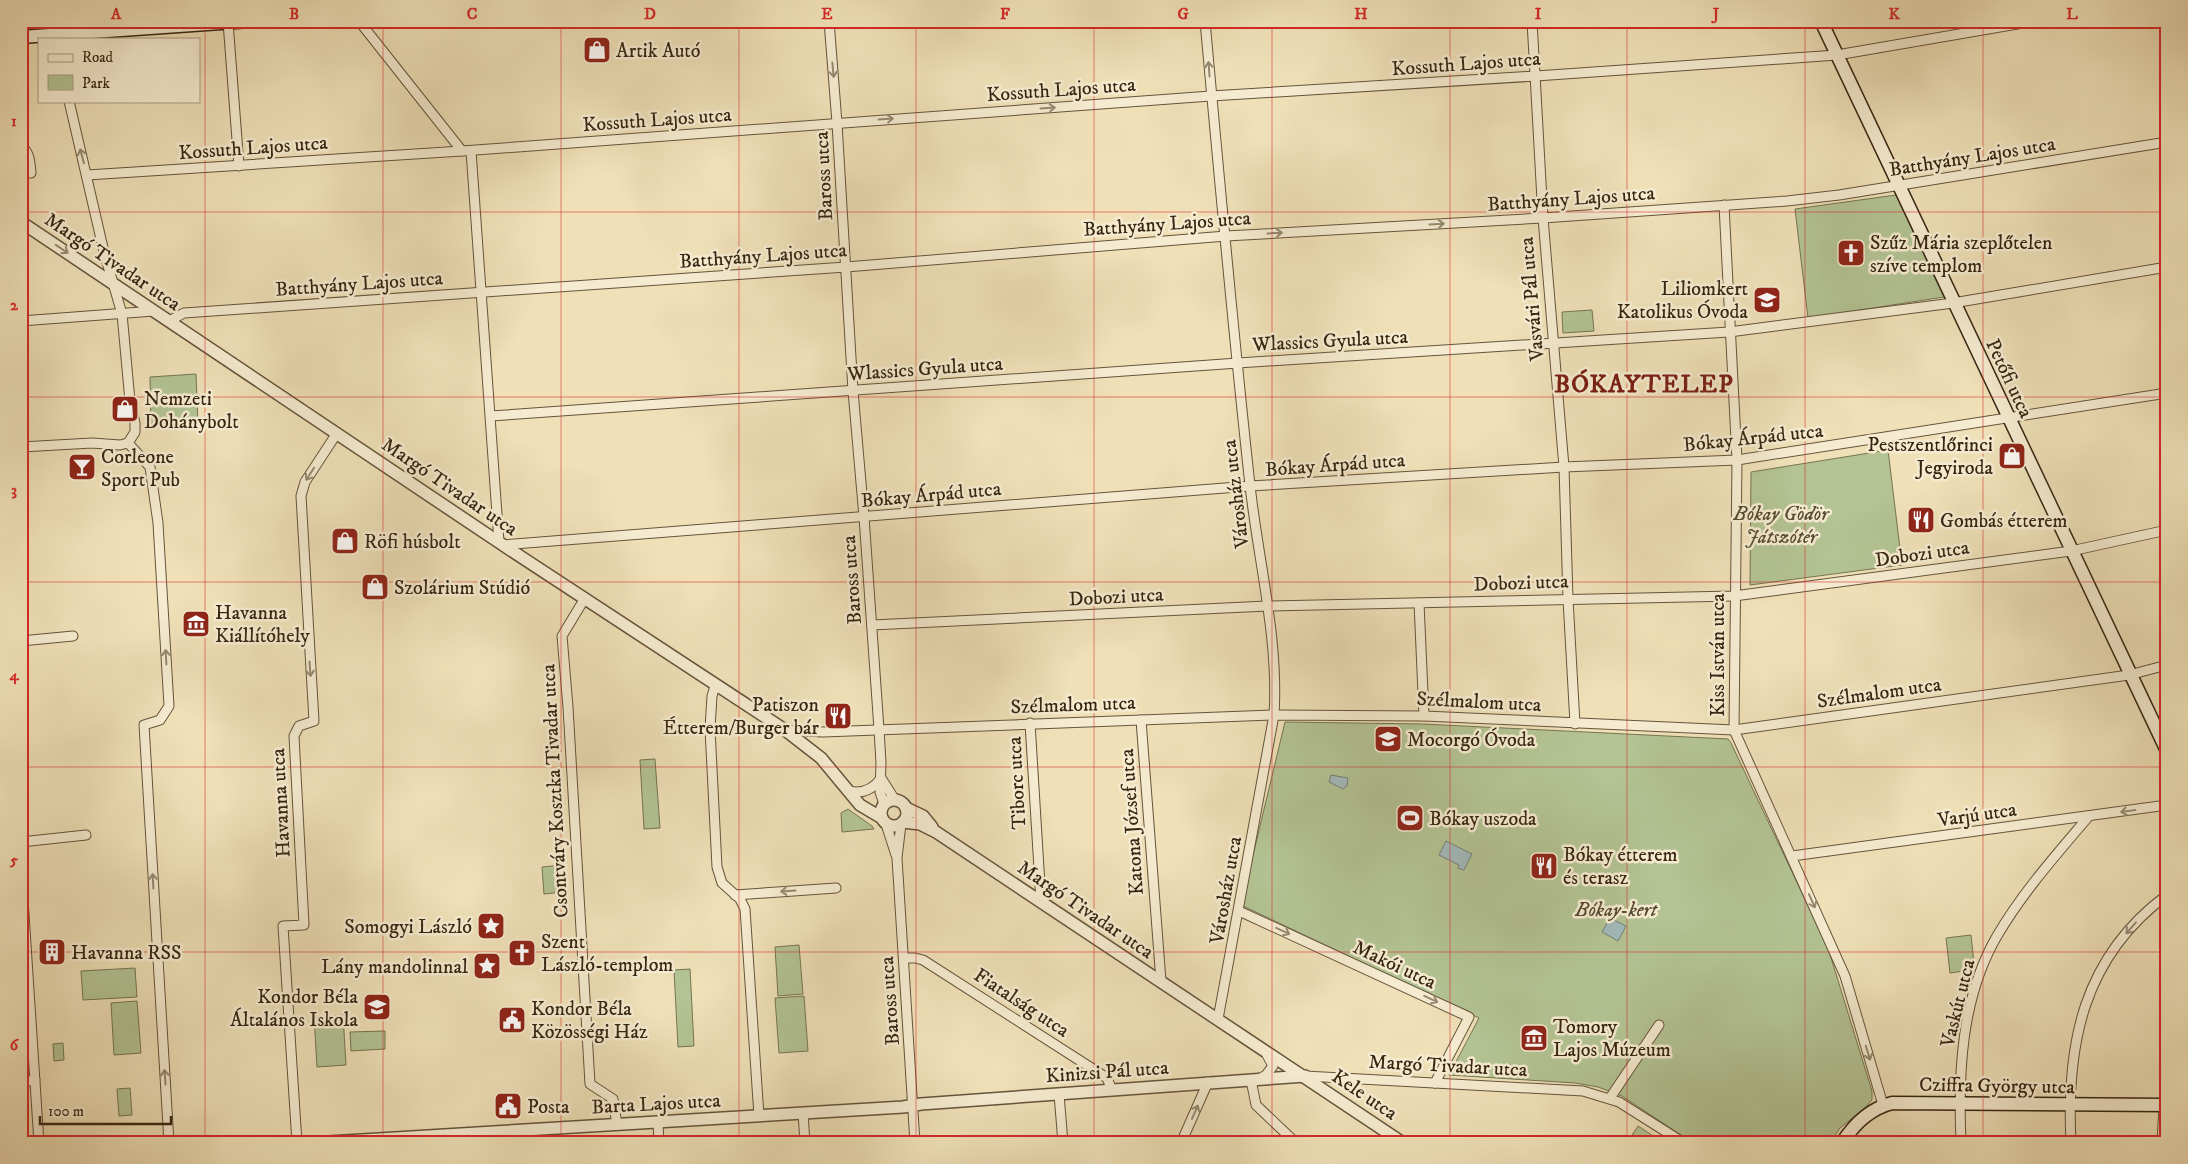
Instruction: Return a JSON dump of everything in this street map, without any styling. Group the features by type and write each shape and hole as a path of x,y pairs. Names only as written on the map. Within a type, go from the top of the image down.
{"main road":[{"path":"21,37 56,37 250,21"},
{"name":"Petőfi utca","path":"1821,21 2129,675 2167,750"},
{"name":"Cziffra György utca","path":"1842,1143 1860,1120 1883,1105 1901,1102 2166,1105"}],"street":[{"path":"53,21 56,37"},
{"path":"359,21 466,151 482,291 501,543"},
{"name":"Baross utca","path":"829,21 846,267 852,391 864,517 879,729 880,792 883,805"},
{"name":"Városház utca","path":"1205,21 1250,486 1267,606 1276,692 1274,715 1218,1019"},
{"name":"Vasvári Pál utca","path":"1532,21 1542,218 1564,467 1568,598 1575,724"},
{"name":"Kossuth Lajos utca","path":"87,175 466,151 1211,96 1837,55 2035,21"},
{"path":"228,22 239,166"},
{"path":"21,447 92,443 120,445 128,443 132,439 135,423 130,401 122,314 104,252 69,102"},
{"name":"Batthyány Lajos utca","path":"169,321 184,313 846,267 1226,236 1542,218 1787,201 2167,142"},
{"path":"21,146 26,149 30,158 31,173 21,172"},
{"name":"Kiss István utca","path":"1724,205 1737,460 1734,730 1845,976 1883,1105"},
{"name":"Margó Tivadar utca","path":"21,222 715,686 785,730 821,758 866,810 884,821"},
{"name":"Wlassics Gyula utca","path":"491,416 1730,332 1953,302 2167,267"},
{"path":"21,320 154,311"},
{"name":"Bókay Árpád utca","path":"501,543 864,517 1250,486 1564,467 1737,460 2167,393"},
{"name":"Havanna utca","path":"297,1143 283,926 304,925 294,736 298,726 314,721 301,496 305,482 337,433"},
{"path":"128,443 150,467 159,529 169,706 167,712 160,720 144,725 144,739 169,1143"},
{"name":"Dobozi utca","path":"872,624 1267,606 1568,598 1734,596 2071,551 2167,530"},
{"name":"Csontváry Kosztka Tivadar utca","path":"585,598 562,636 569,716 590,1084 613,1099 617,1125"},
{"path":"1419,603 1424,716"},
{"path":"21,641 73,636"},
{"name":"Szélmalom utca","path":"785,730 823,732 1274,715 1424,716 1734,730 2129,675 2167,665"},
{"path":"715,686 712,696 710,729 718,868 722,883 740,899 745,909 759,1116"},
{"name":"Katona József utca","path":"1141,720 1161,981"},
{"name":"Tiborc utca","path":"1030,723 1040,901"},
{"path":"848,791 865,791 873,787 881,778 895,800"},
{"name":"Margó Tivadar utca","path":"848,791 869,803 883,805"},
{"path":"889,800 895,800 902,802 906,808 906,818 902,823 893,826 884,821 883,805 889,800"},
{"name":"Varjú utca","path":"1792,856 2167,806"},
{"name":"Margó Tivadar utca","path":"906,808 923,816 936,832"},
{"name":"Vaskút utca","path":"1961,1143 1960,1103 1963,1044 1977,980 1988,953 2018,903 2088,816"},
{"name":"Baross utca","path":"884,821 897,858"},
{"name":"Baross utca","path":"902,823 897,858 915,1143"},
{"name":"Margó Tivadar utca","path":"902,823 920,824 936,832 1305,1076 1572,1090 1610,1098 1637,1112 1684,1143"},
{"path":"21,842 86,835"},
{"path":"21,868 25,965 39,1143"},
{"path":"735,895 836,888"},
{"path":"2070,1143 2070,1082 2074,1043 2078,1024 2091,990 2118,943 2140,918 2167,895"},
{"name":"Makói utca","path":"1239,911 1469,1017 1435,1083"},
{"name":"Fiatalság utca","path":"904,958 916,958 931,965 1108,1078 1112,1090"},
{"path":"1610,1098 1658,1025"},
{"path":"1265,1050 1272,1066 1266,1075 1254,1079 1256,1106 1296,1143"},
{"name":"Kinizsi Pál utca","path":"913,1106 1305,1076"},
{"name":"Kele utca","path":"1305,1076 1403,1143"},
{"path":"21,1082 35,1080"},
{"path":"1181,1143 1208,1082"},
{"path":"1059,1094 1063,1143"},
{"path":"2162,1143 2166,1105"},
{"name":"Barta Lajos utca","path":"312,1143 913,1106"},
{"path":"803,1113 805,1143"},
{"path":"658,1122 660,1143"}],"green space":[{"path":"1896,195 1944,297 1808,318 1795,209"},
{"path":"1592,310 1594,331 1563,333 1562,312"},
{"path":"196,374 198,425 151,426 150,377"},
{"name":"Bókay Gödör Játszótér","path":"1888,450 1902,565 1750,585 1751,472"},
{"name":"Bókay-kert","path":"1285,722 1422,724 1728,739 1828,948 1872,1091 1872,1100 1840,1128 1830,1143 1693,1143 1622,1096 1598,1087 1575,1083 1449,1075 1479,1018 1241,905"},
{"path":"655,759 660,828 644,829 640,760"},
{"path":"848,809 874,829 842,832 841,813"},
{"path":"562,865 564,892 544,894 542,867"},
{"path":"1971,935 1974,963 1971,970 1950,973 1946,938"},
{"path":"799,945 803,994 778,996 775,947"},
{"path":"135,968 137,997 83,1000 81,971"},
{"path":"690,969 694,1046 678,1047 674,970"},
{"path":"804,996 808,1051 779,1053 775,998"},
{"path":"137,1001 141,1053 114,1055 111,1003"},
{"path":"343,1015 346,1065 317,1067 314,1017"},
{"path":"385,1031 385,1049 351,1051 350,1032"},
{"path":"63,1043 64,1060 54,1061 53,1044"},
{"path":"130,1088 132,1115 119,1116 117,1089"},
{"path":"1638,1126 1664,1143 1627,1143"}],"water":[{"path":"1331,775 1348,778 1347,786 1343,789 1329,782"},
{"path":"1446,841 1472,854 1464,870 1458,868 1459,865 1439,855"},
{"path":"1610,918 1626,926 1618,941 1602,932"}],"tram line":[{"path":"21,28 119,21"}],"place":[{"name":"Artik Autó","path":"597,50"},
{"name":"Szűz Mária szeplőtelen szíve templom","path":"1851,253"},
{"name":"Liliomkert Katolikus Óvoda","path":"1767,300"},
{"name":"Nemzeti Dohánybolt","path":"125,409"},
{"name":"Pestszentlőrinci Jegyiroda","path":"2012,456"},
{"name":"Corleone Sport Pub","path":"82,467"},
{"name":"Gombás étterem","path":"1921,520"},
{"name":"Röfi húsbolt","path":"345,541"},
{"name":"Szolárium Stúdió","path":"375,587"},
{"name":"Havanna Kiállítóhely","path":"196,624"},
{"name":"Patiszon Étterem/Burger bár","path":"838,716"},
{"name":"Mocorgó Óvoda","path":"1388,739"},
{"name":"Bókay uszoda","path":"1410,818"},
{"name":"Bókay étterem és terasz","path":"1544,866"},
{"name":"Somogyi László","path":"491,926"},
{"name":"Havanna RSS","path":"52,952"},
{"name":"Szent László-templom","path":"522,953"},
{"name":"Lány mandolinnal","path":"487,966"},
{"name":"Kondor Béla Általános Iskola","path":"377,1007"},
{"name":"Kondor Béla Közösségi Ház","path":"512,1020"},
{"name":"Tomory Lajos Múzeum","path":"1534,1038"},
{"name":"Posta","path":"508,1106"}],"district":[{"name":"BÓKAYTELEP","path":"1644,383"}]}
